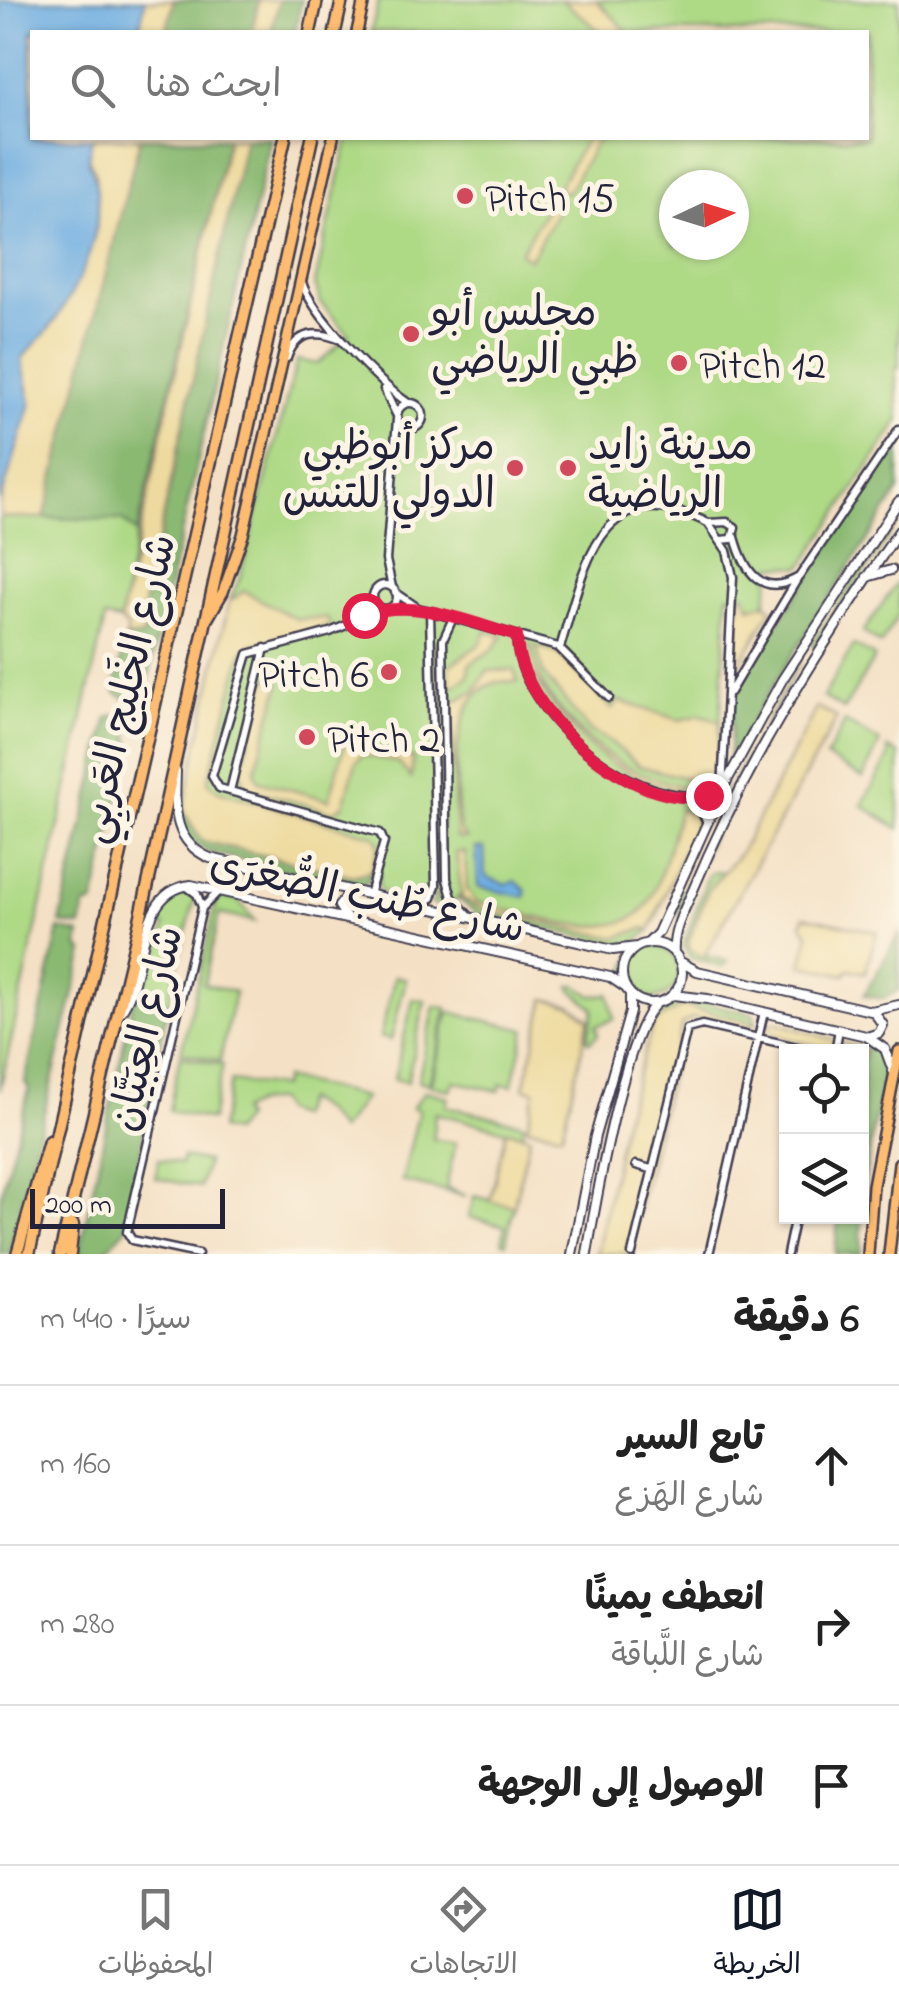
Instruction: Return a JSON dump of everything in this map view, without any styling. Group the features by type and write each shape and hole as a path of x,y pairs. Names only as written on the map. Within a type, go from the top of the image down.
{"highway":[{"path":"310,30 317,0"},
{"path":"335,30 342,0"},
{"name":"شارع الخَلِيج العَربِي","path":"29,1254 285,140"},
{"name":"شارع الخَلِيج العَربِي","path":"60,1254 119,1014 312,140"},
{"path":"17,1254 44,1154 59,1122"},
{"path":"70,1254 74,1204"}],"main road":[{"path":"357,30 364,0"},
{"path":"203,624 219,601 240,544 333,140"},
{"path":"868,1254 873,1185 899,1052"},
{"path":"890,1254 899,1163"},
{"path":"890,1254 899,1216"}],"street":[{"path":"302,276 307,296 381,384 407,402 417,404 423,412 422,422 410,429 395,448"},
{"path":"276,387 298,340 316,333 342,340"},
{"path":"381,384 397,418 410,429"},
{"path":"357,618 374,592 386,560 397,418 407,402"},
{"path":"728,696 799,577 899,429"},
{"path":"572,1254 595,1136 630,1012 622,968 637,947 648,944 658,933 706,822 782,680 899,500"},
{"path":"560,648 592,548 609,525 628,513 658,506 680,510 708,523 730,523 743,564 755,580 774,585 799,577"},
{"path":"708,523 720,540 734,577 722,790"},
{"path":"898,532 899,548"},
{"path":"587,1254 624,1088 645,1017 657,1003 673,995 682,977 675,934 695,885 750,771 898,532"},
{"path":"720,540 728,542 735,536"},
{"path":"369,895 384,842 380,834 230,791 215,784 212,773 244,659 265,648 330,632 395,603 386,560"},
{"path":"867,578 891,570"},
{"path":"374,592 394,590 418,608"},
{"path":"374,592 375,604 386,608 418,608 560,648 609,698"},
{"path":"418,906 432,898 436,885 430,611"},
{"path":"453,618 443,640 447,879 452,896 470,917"},
{"path":"517,636 518,652 532,687 589,754 633,782 694,798 722,790"},
{"path":"230,791 265,648"},
{"name":"شارع طُنب الصُّغرَى","path":"178,748 175,815 181,834 193,849 210,858 613,950 637,947"},
{"path":"694,798 706,822"},
{"name":"شارع طُنب الصُّغرَى","path":"119,1014 134,987 156,905 170,891 184,886 224,890 610,977 628,991"},
{"name":"شارع العِبَيَّان","path":"184,886 197,894 202,908"},
{"name":"شارع العِبَيَّان","path":"198,1254 133,1235 131,1220 202,908 208,897 224,890"},
{"path":"347,920 339,910 340,902 344,895 355,892"},
{"path":"648,944 697,970 871,1011 880,1016 883,1025 876,1035 866,1036 673,995"},
{"path":"628,991 657,1003"},
{"path":"871,1011 899,1005"},
{"path":"708,1254 764,1012"},
{"path":"632,1254 684,1031 699,1025 786,1044"},
{"path":"866,1036 884,1049 893,1071"},
{"path":"636,1165 652,1169"},
{"path":"787,1254 794,1224"}],"green space":[{"path":"174,0 259,0 252,30 166,30"},
{"path":"279,0 302,0 295,30 272,30"},
{"name":"مدينة زايد الرياضية","path":"379,0 899,0 899,368 895,369 899,421 802,567 772,566 766,603 756,608 746,604 744,595 728,595 716,786 708,785 649,932 633,942 616,944 479,914 458,899 452,903 458,910 431,904 436,898 431,894 418,901 383,893 378,885 380,874 372,871 367,883 356,887 208,852 178,815 183,811 229,602 240,577 297,360 318,364 349,335 321,303 315,284 348,140 869,140 869,30 372,30"},
{"path":"139,140 228,140 137,533 122,520 44,518"},
{"path":"245,140 271,140 148,680 141,691 127,699 116,693 115,686 126,638 143,636 149,584"},
{"path":"899,440 899,491 773,685 729,762 734,690"},
{"path":"899,513 899,521 815,648 811,645"},
{"path":"0,517 122,520 137,533 120,621 105,618 0,1090"},
{"path":"899,580 899,614 881,644 863,632"},
{"path":"854,645 875,657 844,709 823,697"},
{"path":"801,660 723,810 678,914 674,912 727,793"},
{"path":"115,715 128,727 131,745 94,903 85,906 81,927 60,923 108,718"},
{"path":"845,722 880,742 863,778 826,757"},
{"path":"888,749 899,754 899,829 862,805 889,757"},
{"path":"183,811 203,841 353,876 371,871 368,882 356,887 208,852 189,841 178,815"},
{"path":"714,871 723,872 708,891 688,943 705,956 728,961 723,967 691,958 683,946 708,876"},
{"path":"181,892 195,898 168,1004 134,995 147,959 156,962 165,926 156,925 161,909"},
{"path":"218,897 238,900 255,921 219,914 204,984 235,992 220,1061 181,1052 216,904 208,906"},
{"path":"59,929 80,934 78,947 84,952 9,1254 0,1254 0,1197 29,1089 25,1082"},
{"path":"899,934 899,990 883,999 864,995"},
{"path":"653,946 671,954 679,972 671,990 653,998 635,990 627,972 635,954"},
{"path":"395,976 406,979 391,1040 380,1037"},
{"path":"576,985 592,996 609,994 614,1019 596,1026 598,1034 590,1042 587,1040 594,1009 572,990 570,986"},
{"path":"134,995 168,1004 126,1229 102,1254 79,1254"},
{"path":"413,999 425,1001 407,1082 394,1079"},
{"path":"685,999 753,1014 756,1023 683,1006 653,1023 657,1010"},
{"path":"435,1006 447,1008 429,1084 418,1081"},
{"path":"449,1012 526,1030 512,1086 501,1084 499,1091 453,1081 450,1090 431,1086"},
{"path":"869,1046 880,1054 885,1065 869,1153"},
{"path":"180,1056 223,1065 211,1120 169,1111"},
{"path":"284,1078 365,1097 340,1131 323,1111 305,1100 297,1117 283,1111 277,1100 256,1103 241,1111 244,1119 233,1132 220,1129 231,1081 282,1087"},
{"path":"425,1091 448,1097 446,1106 524,1124 522,1134 435,1113 433,1139 456,1143 446,1188 466,1196 402,1181 419,1110 412,1108"},
{"path":"183,1157 207,1162 200,1187 155,1178 159,1159 181,1164"},
{"path":"474,1196 514,1205 506,1243 502,1242 505,1226 469,1217"},
{"path":"837,1224 862,1224 861,1254 835,1254"}],"sand":[{"path":"145,0 174,0 166,30 139,30"},
{"path":"259,0 279,0 272,30 252,30"},
{"path":"562,0 596,0 626,30 599,30"},
{"path":"91,140 139,140 44,518 0,517 0,503 31,403 22,359 56,320 97,226 96,173 87,155"},
{"path":"228,140 245,140 145,598 143,636 126,638 128,628 120,621"},
{"path":"585,140 597,140 567,193 558,188"},
{"path":"553,197 562,202 530,259 520,253"},
{"path":"244,591 296,619 327,618 330,626 250,646 242,653 208,782 218,791 375,836 379,844 371,871 353,876 202,841 183,811 229,602"},
{"path":"740,595 745,595 750,607 766,603 772,609 734,674"},
{"path":"486,631 503,636 493,649 469,665 468,677 449,688 449,666 480,644"},
{"path":"435,643 439,643 442,871 448,896 437,898 440,882"},
{"path":"523,645 531,645 534,663 553,700 598,748 640,773 705,793 653,784 630,774 589,745 554,707 531,672"},
{"path":"536,646 559,654 612,709 619,701 680,720 700,715 720,721 716,786 639,766 611,742 589,730 544,675"},
{"path":"514,670 518,682 494,683 478,693 461,728 457,774 460,832 466,838 456,838 452,702 474,692 487,671"},
{"path":"267,677 281,682 255,771 259,781 329,800 346,740 413,758 411,778 398,762 362,755 356,762 344,805 333,812 248,789 240,772"},
{"path":"817,707 837,718 704,957 690,950 688,943 708,890 740,853"},
{"path":"680,808 699,816 649,932 645,928 616,938 486,911 457,896 462,896 456,852 465,852 467,889 476,902 571,924 619,923 638,914 651,898"},
{"path":"804,916 877,932 865,973 849,969 845,975 802,965 809,933 802,925"},
{"path":"545,999 571,1005 589,1019 562,1134 527,1127 535,1091 524,1088"},
{"path":"683,1006 756,1023 746,1028 694,1018 682,1024 628,1254 597,1254 624,1120 653,1023"},
{"path":"774,1022 848,1044 807,1044 773,1034 766,1026"},
{"path":"506,1131 530,1136 514,1206 490,1201"}],"water":[{"path":"0,0 145,0 139,30 30,30 30,140 92,140 88,161 95,181 97,223 75,286 49,328 22,359 31,403 0,503"},
{"path":"476,848 484,848 485,876 507,885 515,881 526,890 525,897 478,887"}],"place":[{"name":"Pitch 15","path":"465,196"},
{"name":"مجلس أبو ظبي الرياضي","path":"411,334"},
{"name":"Pitch 12","path":"679,363"},
{"name":"مركز أبوظبي الدولي للتنس","path":"515,468"},
{"name":"مدينة زايد الرياضية","path":"568,468"},
{"name":"Pitch 6","path":"389,672"},
{"name":"Pitch 2","path":"307,737"}],"route":[{"path":"364,615 384,609 418,608 517,636 518,652 532,687 599,763 633,782 662,791 694,798 708,795"}]}
